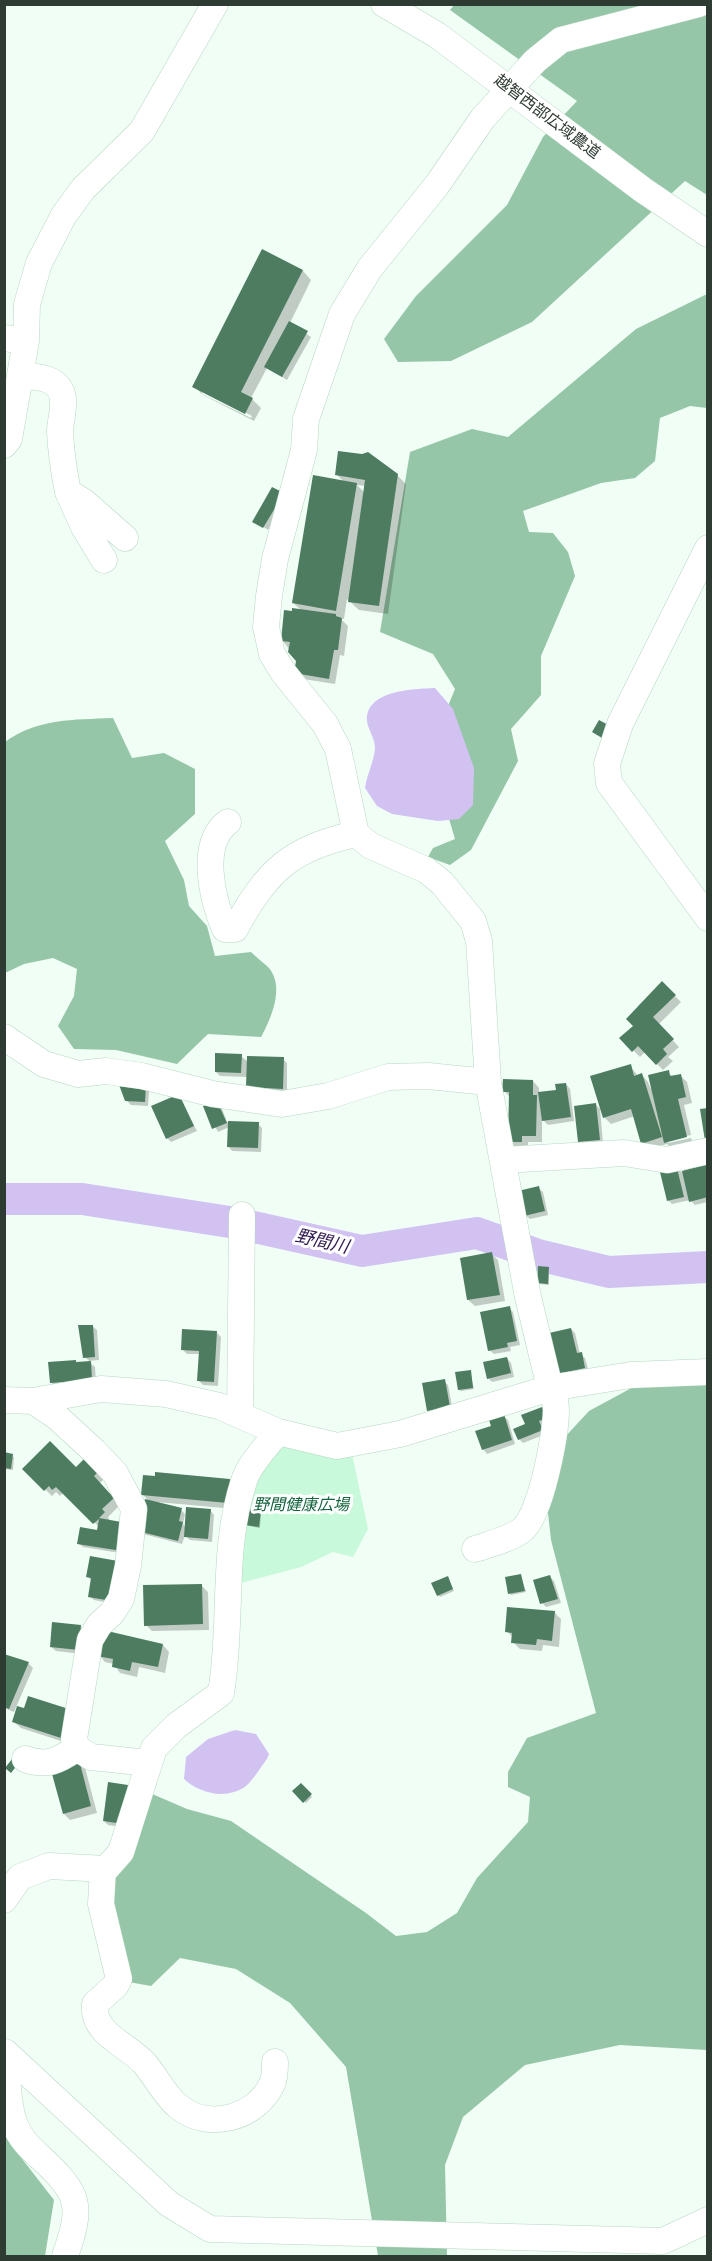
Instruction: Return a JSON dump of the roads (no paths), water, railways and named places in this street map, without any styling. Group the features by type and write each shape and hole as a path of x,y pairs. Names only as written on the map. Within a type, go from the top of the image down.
{"street":[{"path":"4,445 9,439 20,377 15,339 39,263 64,215 83,189 142,131 214,4"},
{"name":"越智西部広域農道","path":"384,4 437,35 643,190 708,234"},
{"path":"475,1549 522,1530 530,1521 538,1500 556,1422 556,1407 528,1297 488,1082 479,941 473,921 442,883 426,870 371,846 356,834 338,749 325,724 297,691 272,654 266,627 275,559 304,450 306,419 342,314 370,268 437,185 483,118 536,61 561,40 699,4"},
{"path":"20,377 37,375 49,380 60,389 63,400 60,428 62,465 68,492 84,527 104,560"},
{"path":"68,492 84,502 125,538"},
{"path":"708,549 620,724 607,764 609,783 708,918"},
{"path":"228,822 220,828 211,868 211,887 225,929 235,929 260,889 280,865 302,850 356,834"},
{"path":"4,1037 44,1064 78,1074 106,1071 142,1076 213,1094 282,1104 328,1096 388,1077 428,1076 488,1082"},
{"path":"504,1160 624,1153 666,1161 708,1151"},
{"path":"240,1415 242,1215"},
{"path":"4,1401 33,1401 101,1389 166,1394 219,1406 278,1432 337,1446 400,1434 551,1387 631,1375 708,1372"},
{"path":"33,1401 57,1417 94,1451 114,1473 134,1509 128,1566 121,1599 90,1640 74,1739 76,1748 91,1756 149,1762"},
{"path":"4,1900 20,1877 49,1866 106,1869 121,1852 154,1748 177,1726 221,1693 226,1664 230,1541 244,1479 278,1432"},
{"path":"25,1759 41,1765 64,1757 76,1748"},
{"path":"103,1869 101,1904 119,1979 116,1985 94,2004 93,2012 100,2027 145,2064 157,2083 180,2108 203,2119 227,2119 244,2114 258,2103 274,2082 275,2062"},
{"path":"5,2052 169,2204 210,2229 663,2241 708,2220"},
{"path":"5,2052 14,2123 24,2142 62,2177 75,2199 77,2223 65,2256"},
{"path":"663,2241 684,2256"}],"waterway":[{"name":"野間川","path":"4,1199 82,1199 236,1223 362,1251 477,1233 538,1255 609,1272 708,1267"}],"park label":[{"name":"野間健康広場","path":"301,1505"}]}
